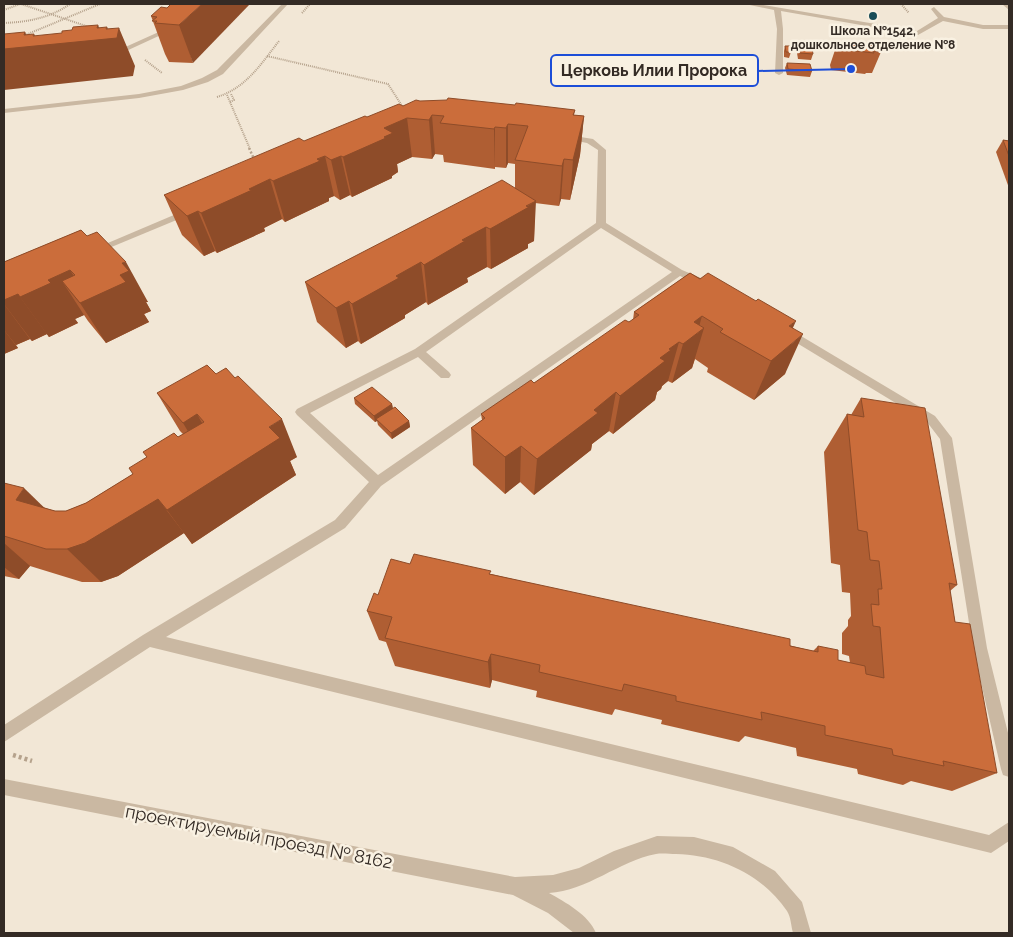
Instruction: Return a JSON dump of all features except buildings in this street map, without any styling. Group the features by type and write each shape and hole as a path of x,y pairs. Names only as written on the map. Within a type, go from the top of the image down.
{"lane":[{"path":"103,53 122,51 174,27 190,4"},
{"path":"4,111 139,96 183,88 220,72 285,4"},
{"path":"748,4 918,33 942,19"},
{"path":"1005,4 1009,8"},
{"path":"776,9 780,29 779,73"},
{"path":"934,9 942,19 983,27 1009,27"},
{"path":"557,135 583,138 596,142 602,150 601,224"},
{"path":"86,254 197,208"},
{"path":"601,224 679,272 713,288"},
{"path":"377,482 301,412 419,352 601,224"},
{"path":"4,734 148,640 340,524 377,482 679,272"},
{"path":"773,324 931,419 946,438 980,648 1009,769"},
{"path":"419,352 445,375"},
{"path":"148,640 991,844 1009,831"},
{"name":"проектируемый проезд № 8162","path":"4,787 515,886 553,884 582,876 614,860 657,845 694,846 733,856 769,877 796,908 802,933"},
{"name":"проектируемый проезд № 8162","path":"515,886 548,902 578,924 586,933"}],"path":[{"path":"4,10 21,4 92,28"},
{"path":"4,23 26,21 52,14 70,4"},
{"path":"21,36 100,4"},
{"path":"308,5 312,4"},
{"path":"129,48 183,88"},
{"path":"267,56 388,84 407,113"},
{"path":"230,102 234,100 231,94"},
{"path":"227,95 258,167"},
{"path":"4,752 32,761"}],"place":[{"name":"Школа №1542, дошкольное отделение №8","path":"873,16"},
{"name":"Церковь Илии Пророка","path":"851,69"}]}
